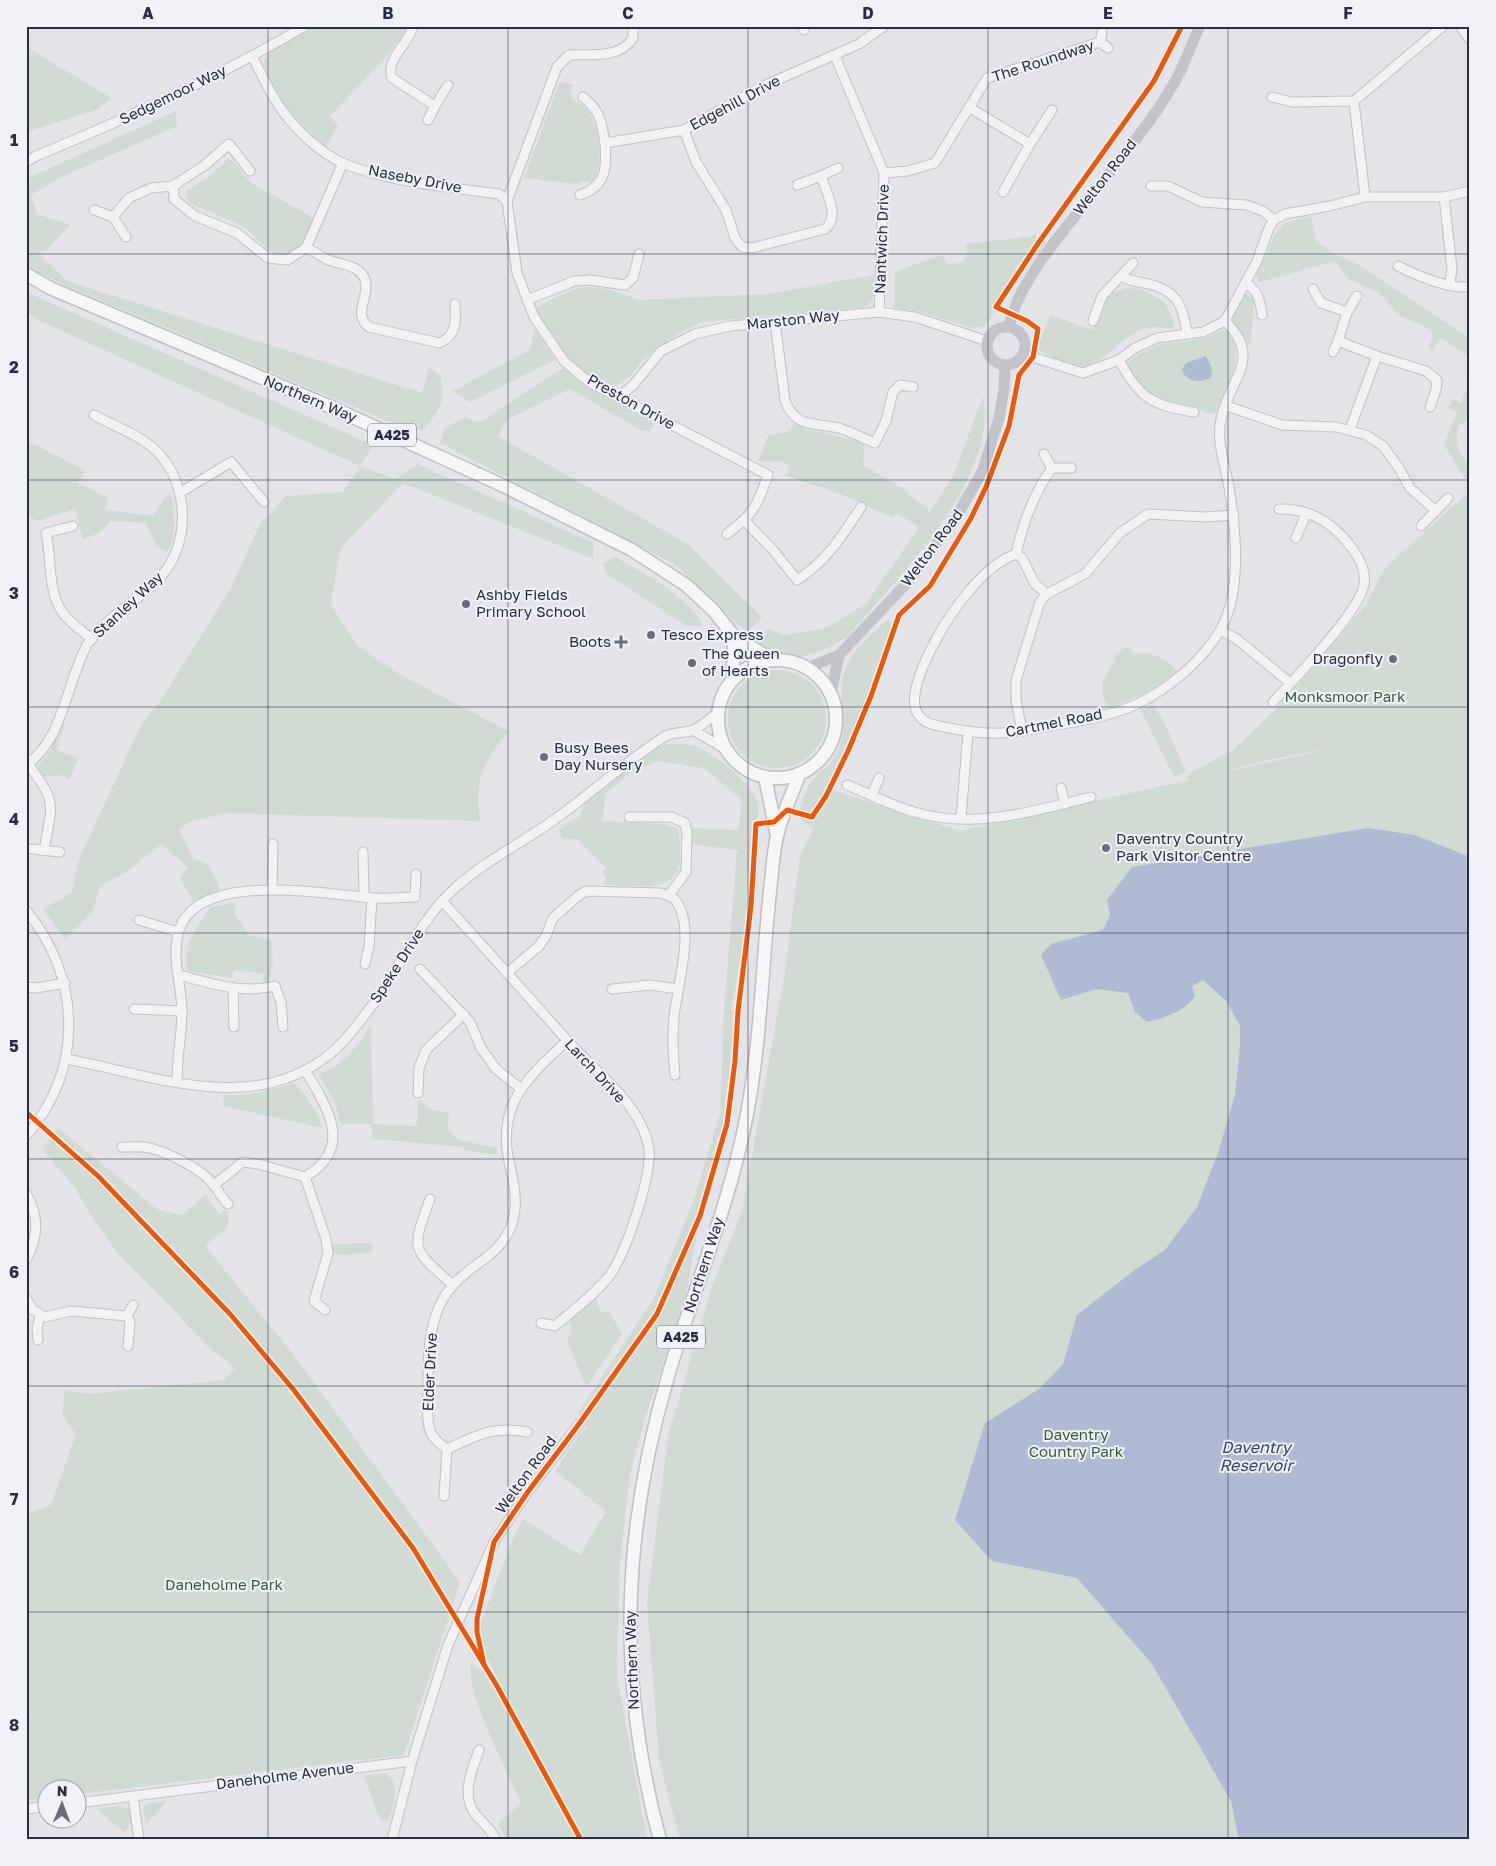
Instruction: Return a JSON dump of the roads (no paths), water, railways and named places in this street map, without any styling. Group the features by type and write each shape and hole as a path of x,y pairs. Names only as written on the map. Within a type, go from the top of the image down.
{"main road":[{"name":"Northern Way","path":"26,274 50,288 348,415 506,486 632,550 686,585 713,610 734,636"},
{"name":"A425","path":"734,636 772,660"},
{"path":"733,679 734,636"},
{"path":"772,660 787,660 807,668 822,680 831,693 837,716 833,739 821,760 799,775 787,778 765,778 739,765 725,749 718,730 718,713 724,692 733,679 750,666 772,660"},
{"name":"A425","path":"777,836 799,775"},
{"name":"A425","path":"765,778 777,836"},
{"name":"Northern Way","path":"660,1840 646,1791 637,1738 632,1689 629,1641 631,1579 638,1505 650,1442 668,1374 715,1236 747,1115 759,1027 767,920 777,836"}],"street":[{"name":"Sedgemoor Way","path":"26,162 31,156 130,117 252,56 305,26"},
{"path":"413,26 410,38 392,61 390,70 392,78 435,106"},
{"name":"Preston Drive","path":"633,26 633,38 625,47 614,53 569,56 557,67 508,201 517,273 526,300 543,333 564,361 589,382 768,475 758,500 744,520"},
{"name":"Edgehill Drive","path":"605,143 684,130 761,87 859,44 884,26"},
{"name":"Welton Road","path":"1009,327 1022,292 1065,228 1107,177 1162,102 1180,72 1200,26"},
{"path":"1272,97 1292,102 1354,101 1443,26"},
{"path":"1460,26 1470,40"},
{"name":"The Roundway","path":"884,172 908,171 935,163 987,78 1104,45 1102,33"},
{"name":"Naseby Drive","path":"252,56 283,112 296,128 310,141 343,163 374,174 499,194 508,201"},
{"name":"Nantwich Drive","path":"835,56 884,172 879,312"},
{"path":"428,120 448,85"},
{"path":"580,194 591,191 599,185 603,173 605,143 601,118 595,107 583,97"},
{"path":"1354,101 1365,197"},
{"path":"970,108 1030,144"},
{"path":"1002,192 1052,110"},
{"path":"684,130 696,162 726,210 735,238 742,247 752,248 825,229 831,224 833,218 832,211 821,176"},
{"path":"113,217 130,198 151,188 174,186 204,165 229,144 250,172"},
{"path":"174,186 174,199 180,206 195,216 237,233 268,258 287,260 306,248 343,163"},
{"path":"797,186 838,168"},
{"path":"1151,186 1168,186 1202,202 1246,205 1263,211 1274,220"},
{"path":"1023,354 1083,373 1119,360 1135,348 1158,338 1188,332 1203,332 1225,321 1245,284 1274,220 1296,210 1330,206 1365,197 1444,197 1470,191"},
{"path":"1444,197 1452,269 1450,283"},
{"path":"94,210 113,217 126,238"},
{"path":"306,248 361,272 366,292 360,314 363,322 369,327 439,343 453,334 455,304"},
{"path":"526,300 574,281 590,280 625,285 633,278 639,254"},
{"path":"1093,321 1102,296 1123,277 1134,263"},
{"path":"1398,266 1426,279 1450,283 1459,287 1467,287"},
{"path":"1123,277 1134,283 1150,284 1167,291 1177,299 1183,310 1188,332"},
{"path":"1245,284 1253,288 1259,295 1262,315"},
{"path":"1313,288 1322,303 1347,312"},
{"path":"1334,352 1347,312 1357,296"},
{"name":"Marston Way","path":"620,397 635,383 661,351 695,334 730,326 879,312 915,317 987,341"},
{"name":"Cartmel Road","path":"1016,554 1003,559 979,580 948,620 931,650 916,688 913,703 919,716 928,723 968,732 1001,734 1094,718 1145,700 1184,673 1199,658 1220,630 1228,613 1235,570 1234,515 1220,437 1221,418 1243,364 1243,350 1240,339 1225,321"},
{"path":"775,322 785,400 788,410 801,422 838,428 875,443 886,421 894,392 900,385 913,387"},
{"path":"1009,327 1015,329 1022,337 1023,354 1015,362 1005,364 992,359 987,348 987,341 996,330 1009,327"},
{"path":"1338,341 1376,356 1426,371 1437,380 1430,407"},
{"path":"1350,429 1376,356"},
{"path":"1119,360 1129,380 1152,401 1164,408 1194,412"},
{"name":"Welton Road","path":"807,668 838,655 907,583 954,521 983,470 999,418 1004,389 1005,364"},
{"path":"1226,406 1282,425 1350,429 1366,435 1383,446 1399,468 1410,488 1436,511"},
{"name":"Stanley Way","path":"27,765 49,739 92,638 158,579 173,558 182,524 181,492 164,461 148,445 94,415"},
{"path":"1044,454 1052,468"},
{"path":"181,492 231,462 264,502"},
{"path":"1047,594 1035,584 1022,558 1016,554 1022,528 1035,496 1052,468"},
{"path":"1052,468 1071,468"},
{"path":"1421,526 1448,498"},
{"path":"726,534 744,520 773,550 797,580 812,571 839,541 861,507"},
{"path":"1273,702 1360,599 1364,583 1361,563 1353,548 1321,518 1294,508 1279,509"},
{"path":"1022,731 1016,700 1016,680 1040,602 1047,594 1085,574 1120,533 1148,514 1206,517 1234,515"},
{"path":"1296,538 1306,514"},
{"path":"73,526 46,534 52,580 56,597 63,613 92,638"},
{"path":"1220,630 1238,640 1290,683"},
{"path":"831,693 838,655"},
{"name":"Speke Drive","path":"66,1059 208,1088 236,1089 260,1086 305,1070 327,1056 345,1039 374,1003 421,928 442,901 483,865 559,816 638,754 667,734 693,730 718,713"},
{"path":"693,730 725,749"},
{"path":"961,818 968,732"},
{"path":"27,765 46,787 52,805 44,850"},
{"path":"872,795 879,778"},
{"path":"847,785 919,814 961,818 985,818 1065,804 1091,797"},
{"path":"1061,788 1065,804"},
{"path":"629,817 671,817 685,823 687,833 686,872 668,895"},
{"path":"272,890 274,844"},
{"path":"32,849 60,852"},
{"path":"363,852 368,897 369,947 365,964"},
{"path":"177,1081 182,1011 180,975 175,953 178,932 184,920 196,907 208,900 230,893 272,890 368,897 415,897 416,874"},
{"path":"508,972 539,946 546,936 553,918 565,905 571,899 586,891 658,893 668,895 676,901 684,926 686,942 678,989 672,1046 675,1074"},
{"name":"Larch Drive","path":"442,901 508,972 567,1041 618,1093 642,1126 649,1150 645,1182 622,1253 610,1274 555,1326 541,1323"},
{"path":"26,910 55,954 70,1012 66,1059 59,1083 43,1116 26,1136"},
{"path":"139,920 178,932"},
{"path":"420,969 470,1022 486,1059 496,1070 520,1088"},
{"path":"180,975 234,989 263,989 275,986 281,1002 283,1027"},
{"path":"26,987 36,988 64,983"},
{"path":"612,989 650,985 678,989"},
{"path":"234,989 234,1027"},
{"path":"134,1009 182,1011"},
{"path":"418,1093 419,1068 426,1050 464,1014"},
{"name":"Elder Drive","path":"447,1450 437,1442 428,1423 428,1348 437,1312 453,1285 500,1246 514,1216 517,1203 507,1153 508,1117 520,1088 567,1041"},
{"path":"214,1185 243,1162 258,1164 305,1178 316,1171 324,1162 331,1151 333,1139 327,1107 305,1070"},
{"path":"122,1147 148,1148 172,1156 194,1168 214,1185 221,1198 228,1204"},
{"path":"305,1178 326,1239 327,1257 314,1301 325,1310"},
{"path":"26,1193 36,1214 37,1229 34,1246 26,1260"},
{"path":"430,1199 417,1234 417,1244 420,1253 453,1285"},
{"path":"26,1298 33,1310 40,1316 88,1311 127,1316"},
{"path":"127,1316 133,1305"},
{"path":"38,1340 37,1328 40,1316"},
{"path":"127,1316 130,1322 128,1346"},
{"name":"Welton Road","path":"412,1761 448,1645 494,1542 527,1493 579,1424"},
{"path":"444,1496 447,1450 484,1432 501,1429 527,1432"},
{"path":"479,1750 469,1781 468,1799 473,1812 496,1840"},
{"path":"392,1840 412,1761"},
{"name":"Daneholme Avenue","path":"88,1801 412,1761"},
{"path":"133,1796 139,1840"}],"water":[{"path":"1206,356 1212,369 1211,377 1198,381 1186,377 1182,369 1186,363"},
{"name":"Daventry Reservoir","path":"1368,828 1415,835 1470,857 1470,1840 1239,1840 1231,1801 1152,1664 1077,1578 992,1561 955,1520 985,1423 1039,1389 1063,1364 1077,1315 1136,1269 1165,1250 1197,1207 1218,1153 1235,1095 1240,1026 1226,1001 1203,980 1192,986 1195,996 1186,1006 1174,1013 1147,1022 1135,1012 1128,993 1096,989 1061,1000 1041,955 1051,944 1103,930 1110,915 1107,900 1132,867"}],"place":[{"name":"Ashby Fields Primary School","path":"466,604"},
{"name":"Tesco Express","path":"651,635"},
{"name":"Boots","path":"621,642"},
{"name":"Dragonfly","path":"1393,659"},
{"name":"The Queen of Hearts","path":"692,663"},
{"name":"Busy Bees Day Nursery","path":"544,757"},
{"name":"Daventry Country Park Visitor Centre","path":"1106,848"}],"park label":[{"name":"Monksmoor Park","path":"1345,697"},
{"name":"Daventry Country Park","path":"1076,1444"},
{"name":"Daneholme Park","path":"224,1585"}]}
